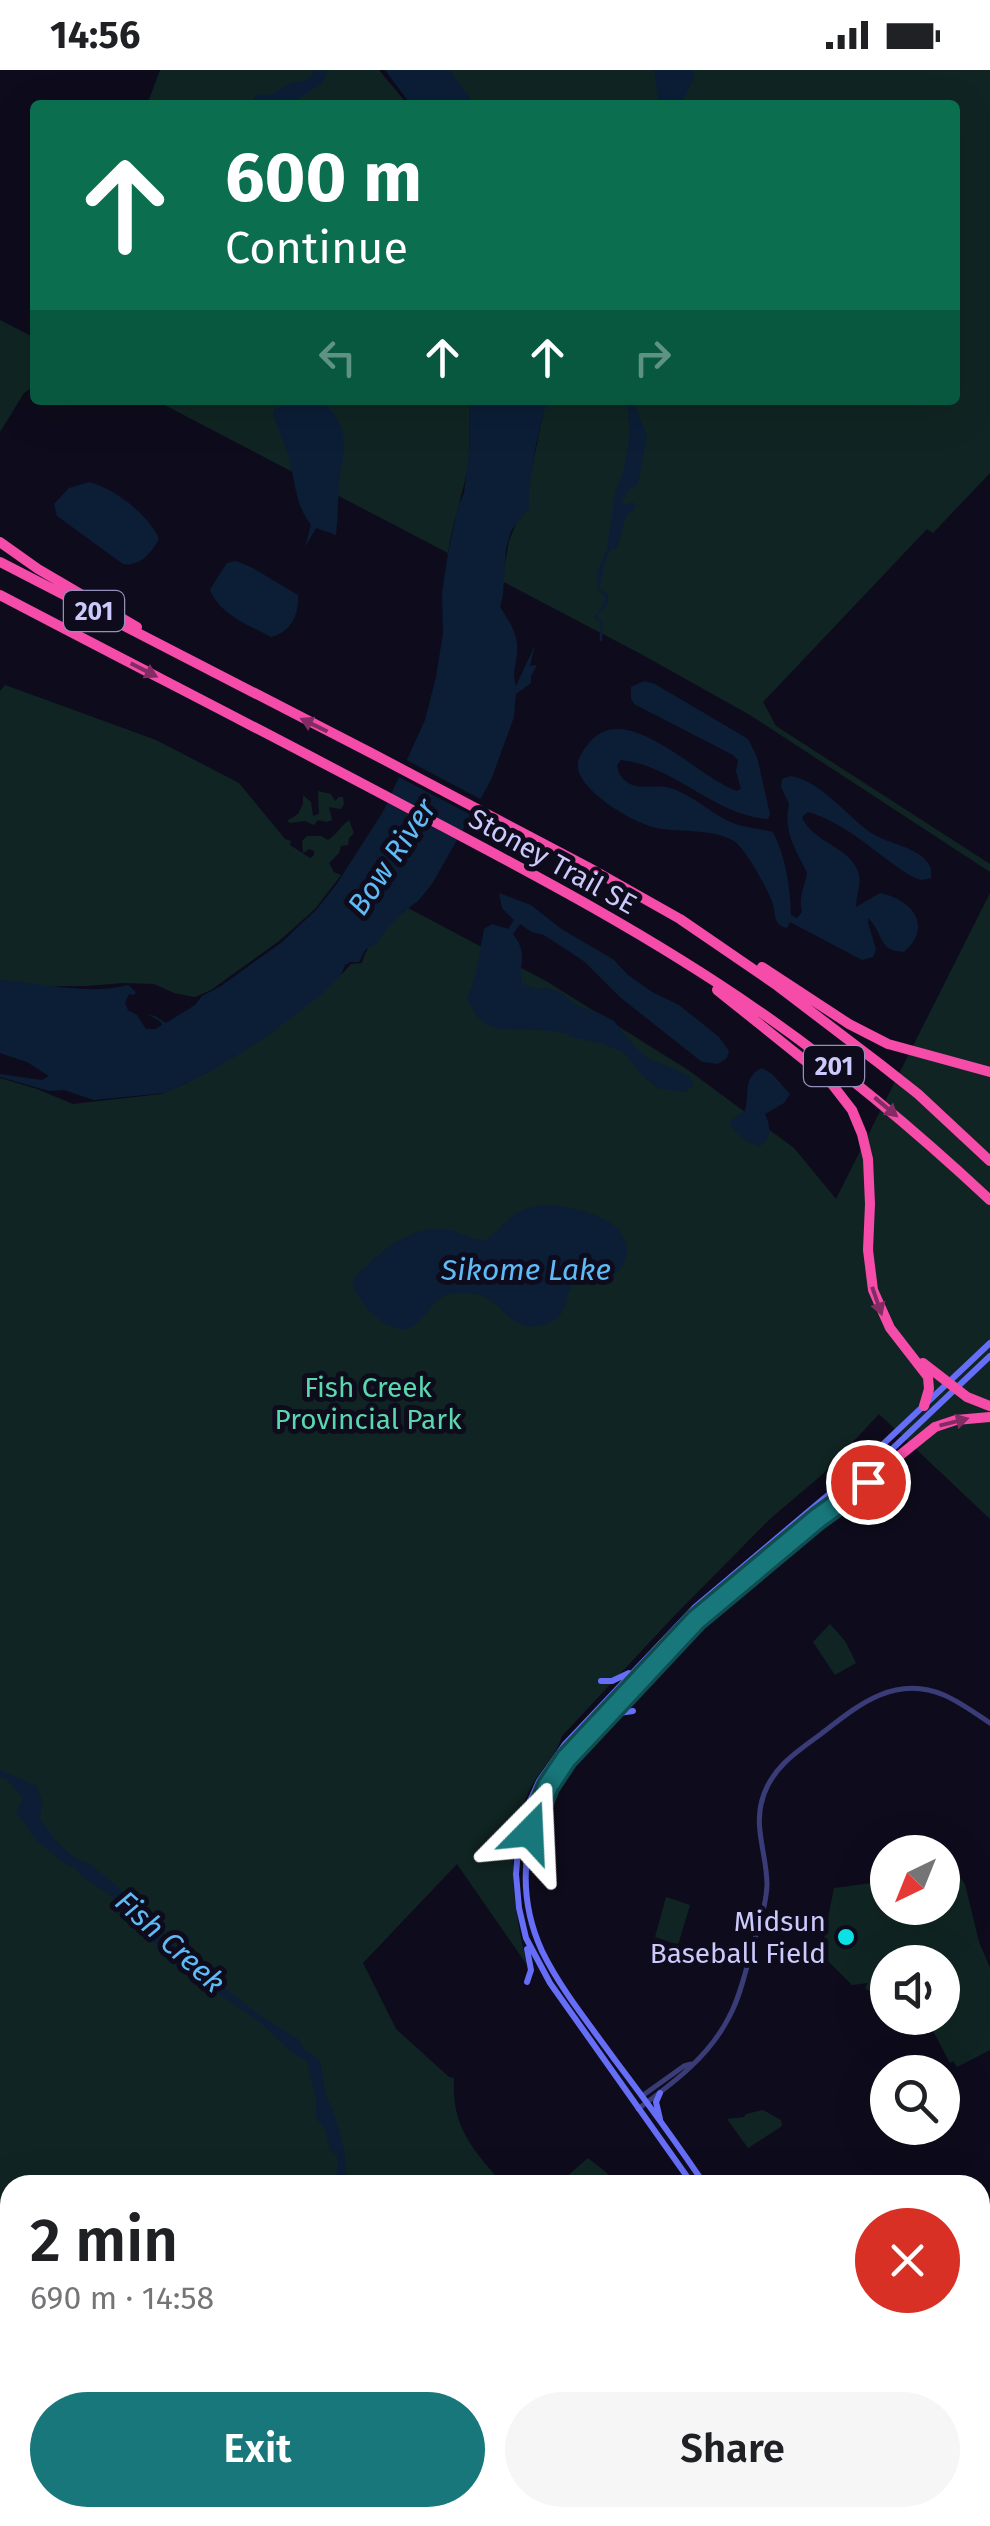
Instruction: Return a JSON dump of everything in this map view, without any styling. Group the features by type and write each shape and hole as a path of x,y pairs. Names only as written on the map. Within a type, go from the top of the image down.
{"highway":[{"path":"0,542 188,660"},
{"name":"Stoney Trail SE","path":"0,562 375,755 680,919 789,994 880,1064 990,1161"},
{"name":"Stoney Trail SE","path":"0,599 357,780 578,898 664,950 754,1007 849,1078 916,1132 990,1200"},
{"path":"680,919 865,1033 902,1049 990,1072"},
{"path":"664,950 815,1067 852,1110 868,1159 872,1284 886,1322 929,1381 924,1406"},
{"path":"906,1350 970,1399 990,1406"},
{"path":"818,1518 936,1427 960,1419 990,1417"}],"main road":[{"path":"697,2175 550,1966 539,1943 528,1904 527,1854 538,1809 560,1766 696,1620 818,1518 952,1386 990,1342"},
{"path":"528,1982 531,1970 518,1908 516,1864 522,1826 534,1792 565,1744 696,1606 826,1498 924,1406 990,1356"},
{"path":"601,1681 612,1681 638,1667"},
{"path":"596,1726 619,1713 633,1711"},
{"path":"526,1938 550,1984 686,2175"},
{"path":"660,2093 656,2102 662,2125"}],"street":[{"path":"644,2100 660,2093 694,2063 732,2014 762,1912 767,1880 758,1818 764,1794 779,1768 863,1702 895,1689 921,1688 944,1695 990,1722"},
{"path":"636,2105 684,2066 694,2063"}],"green space":[{"path":"160,70 379,70 404,100 149,100"},
{"path":"448,70 990,70 990,473 933,533 927,529 763,702 776,726 990,864 990,872 750,715 502,581 509,541 525,502 545,405 960,405 960,100 469,100"},
{"path":"0,320 30,335 30,389 0,432"},
{"path":"165,405 470,405 468,465 448,553"},
{"path":"5,685 156,740 239,783 285,839 291,841 290,845 310,858 314,851 303,853 302,841 307,836 328,840 349,820 354,833 348,845 341,846 329,863 341,875 315,909 279,941 211,990 195,997 154,984 0,986 0,691"},
{"path":"318,791 331,794 335,801 343,797 341,809 329,807 332,820 318,820 314,825 287,821 298,814 303,795 311,802 313,816 319,814"},
{"name":"Fish Creek Provincial Park","path":"990,893 990,1519 879,1414 823,1474 771,1518 674,1616 562,1736 530,1789 516,1833 513,1877 527,1965 457,1864 363,1963 396,2029 454,2078 460,2124 496,2175 0,2175 0,1078 73,1104 161,1094 187,1083 351,964 362,963 374,940 408,908 546,981 688,1070 794,1148 836,1199"},
{"path":"830,1624 845,1641 856,1663 835,1675 813,1642"},
{"path":"960,1877 990,1968 990,2050 960,2065 960,2055 946,2055 935,2035 960,2035 960,1945 870,1945 870,1991 865,1988 868,1983 852,1985 821,1954 834,1888 870,1883 870,1925 960,1925"},
{"path":"666,1897 690,1905 678,1945 655,1937"},
{"path":"763,2110 781,2120 782,2126 748,2148 727,2119"},
{"path":"588,2158 608,2174 607,2175 569,2175"}],"water":[{"path":"315,70 329,71 322,83 297,100 253,100 257,94 272,94"},
{"path":"385,70 449,70 471,100 407,100"},
{"path":"654,70 693,70 694,77 683,100 658,98"},
{"path":"325,405 337,419 343,436 336,535 316,528 305,547 311,525 299,503 273,415 275,408"},
{"name":"Bow River","path":"469,405 546,405 536,445 529,508 511,531 506,548 500,607 516,640 516,686 535,645 530,666 537,665 531,683 516,694 514,717 491,780 432,884 376,944 365,950 359,962 345,965 341,975 322,994 266,1037 210,1072 165,1093 94,1100 0,1077 42,1080 49,1076 27,1062 0,1053 0,980 81,989 128,985 136,992 129,994 125,1003 128,1010 137,1015 146,1029 155,1029 161,1022 147,1014 166,1023 195,1005 202,996 282,942 336,885 384,810 425,720 436,677 443,633 442,593 458,506 464,493"},
{"path":"625,405 634,405 647,435 638,484 629,488 622,503 633,502 636,506 627,514 617,548 611,548 606,558 599,588 608,595 608,604 596,616 606,598 598,589 597,574 607,548 615,494 625,465 629,410"},
{"path":"89,482 130,504 154,530 159,539 140,561 123,564 57,516 54,504 69,488"},
{"path":"236,561 298,595 295,616 284,631 271,637 236,618 215,599 210,590 227,563"},
{"path":"644,681 748,739 757,757 770,814 768,819 748,816 659,771 621,760 617,765 623,778 635,786 678,791 732,823 773,832 786,872 791,915 797,918 802,912 801,896 807,873 789,832 789,804 781,787 782,779 791,776 814,785 873,834 917,853 929,865 931,878 921,880 836,824 808,812 802,817 814,833 855,866 859,879 856,907 880,893 910,908 918,924 917,933 904,952 885,945 868,918 876,949 873,957 862,960 790,922 787,928 782,926 756,869 732,840 647,825 621,813 595,794 579,773 580,758 589,743 604,731 622,729 663,745 721,784 741,789 736,771 738,760 733,755 634,704 631,687"},
{"path":"499,893 531,905 560,928 614,960 652,992 679,1005 719,1037 729,1051 727,1058 718,1064 702,1062 621,998 585,962 520,924 513,934 522,953 522,984 549,988 614,1021 647,1058 689,1075 694,1085 685,1092 657,1088 623,1052 600,1043 565,1033 498,1029 484,1024 467,999 484,929 492,924 508,929 514,920 502,908"},
{"path":"762,1068 790,1094 784,1103 765,1114 769,1135 760,1146 743,1138 730,1123 745,1111 749,1081"},
{"name":"Sikome Lake","path":"553,1205 599,1216 618,1229 627,1249 622,1266 613,1275 576,1282 562,1312 550,1322 521,1325 478,1294 457,1293 438,1301 415,1325 394,1328 367,1309 352,1284 363,1268 410,1235 443,1229 486,1240 521,1211"},
{"name":"Fish Creek","path":"0,1770 37,1786 42,1800 40,1819 58,1843 117,1886 191,1962 262,2017 298,2039 320,2061 326,2095 342,2141 346,2175 336,2175 337,2155 330,2151 326,2132 316,2117 307,2061 179,1965 109,1894 35,1840 16,1814 23,1798 6,1779 0,1778"}],"pier":[{"path":"401,757 484,801 475,817 393,774"}],"waterway":[{"path":"596,616 601,621 601,640"}],"place":[{"name":"Midsun Baseball Field","path":"846,1937"}],"route":[{"path":"530,1832 548,1786 566,1759 696,1620 818,1518 868,1482"}]}
